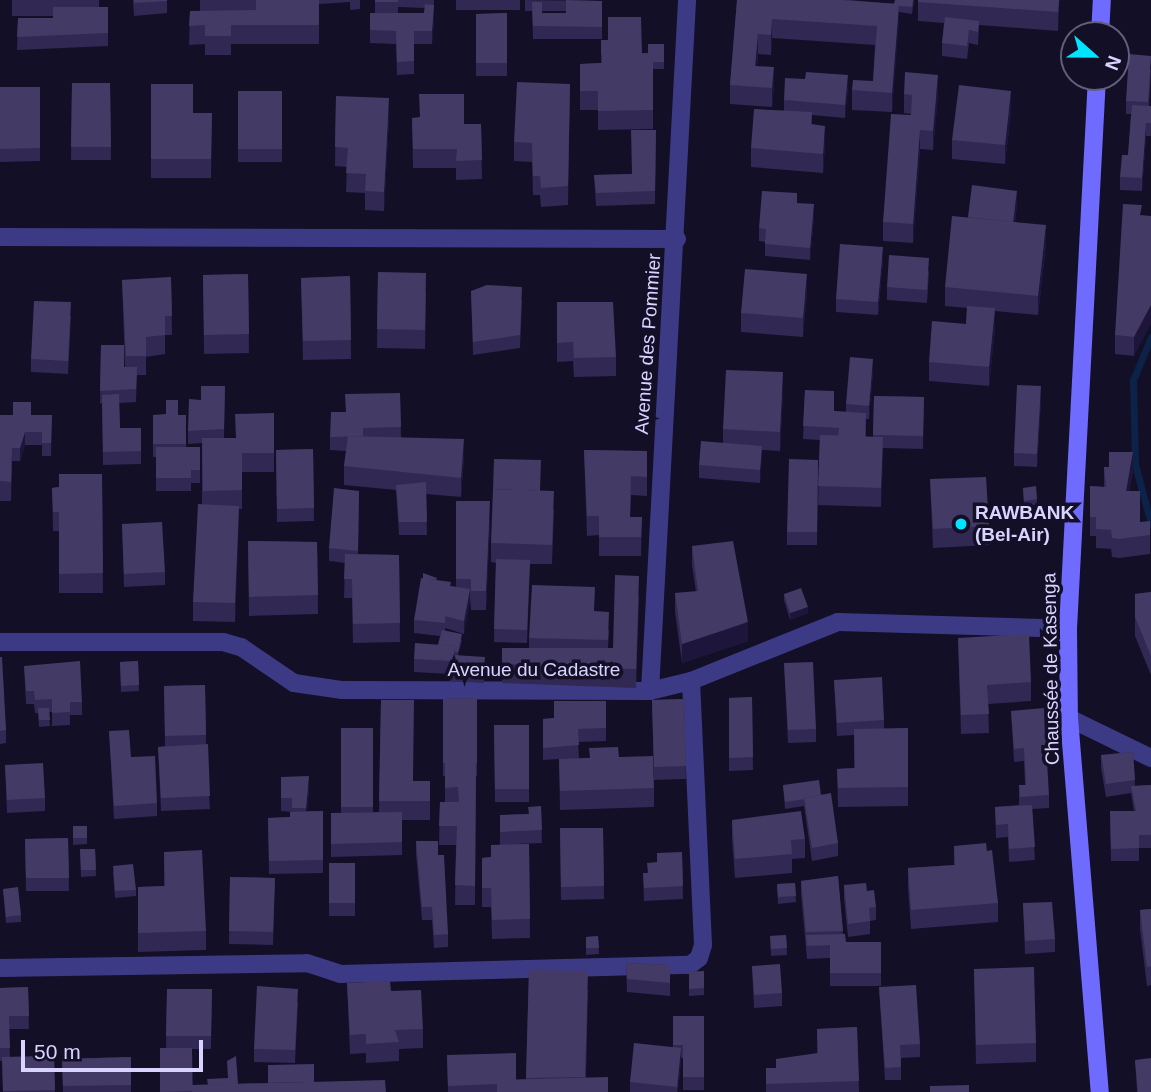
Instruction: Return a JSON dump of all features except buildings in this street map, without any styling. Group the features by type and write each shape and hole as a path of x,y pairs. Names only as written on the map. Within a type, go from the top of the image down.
{"main road":[{"path":"1101,21 1102,0"},
{"name":"Chaussée de Kasenga","path":"1096,91 1068,629 1069,718 1100,1092"}],"street":[{"name":"Avenue des Pommier","path":"650,691 677,239 687,0"},
{"path":"0,237 677,239"},
{"name":"Avenue du Cadastre","path":"0,642 223,642 241,647 294,683 342,690 650,691 691,681 838,622 1068,629"},
{"path":"0,968 307,963 340,974 690,965 699,958 703,945 691,681"},
{"path":"1069,718 1151,758"}],"waterway":[{"path":"1151,337 1133,380 1135,464 1151,524"}],"place":[{"name":"RAWBANK (Bel-Air)","path":"961,524"}]}
